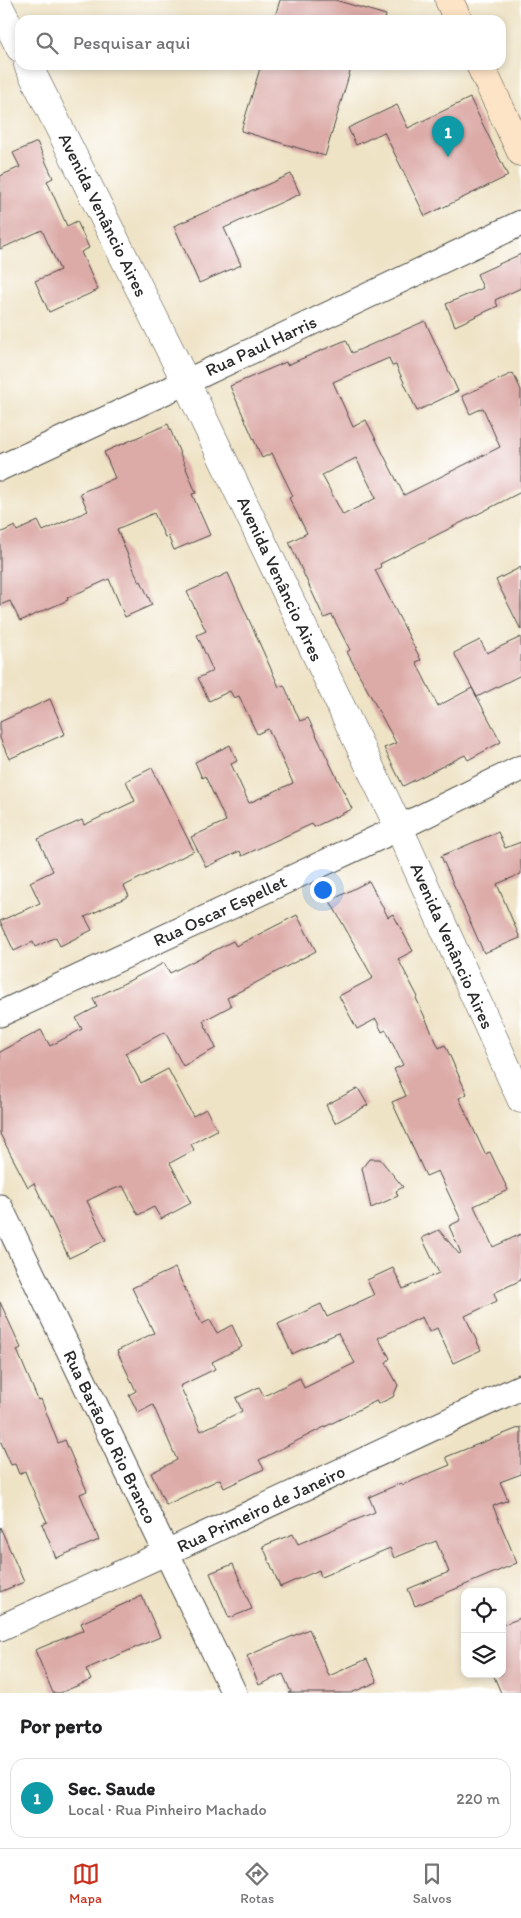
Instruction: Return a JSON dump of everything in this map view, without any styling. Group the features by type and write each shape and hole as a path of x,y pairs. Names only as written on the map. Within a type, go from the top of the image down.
{"main road":[{"path":"449,0 456,15"},
{"path":"482,70 521,152"}],"street":[{"path":"0,8 15,38"},
{"name":"Avenida Venâncio Aires","path":"30,70 186,382 399,828 521,1099"},
{"name":"Rua Paul Harris","path":"0,468 521,224"},
{"name":"Rua Oscar Espellet","path":"0,1014 399,828 521,768"},
{"name":"Rua Barão do Rio Branco","path":"0,1207 234,1693"},
{"name":"Rua Primeiro de Janeiro","path":"0,1628 521,1387"}],"building":[{"path":"280,0 335,0 386,15 276,15"},
{"path":"259,70 351,70 325,156 241,131"},
{"path":"470,98 508,176 425,216 384,132 356,145 348,128 397,105 408,128"},
{"path":"37,142 53,178 47,181 67,226 77,221 89,248 81,252 98,290 49,312 35,281 60,270 42,230 0,249 0,176 20,167 13,153"},
{"path":"291,174 300,194 224,228 241,265 199,283 174,226"},
{"path":"521,254 521,288 495,300 498,306 455,326 446,304 483,288 477,274"},
{"path":"425,321 458,391 417,411 396,365 392,366 389,358 333,382 353,427 366,420 404,495 500,447 483,408 470,414 462,396 513,373 521,390 521,492 380,564 381,567 375,570 421,660 416,662 438,706 472,688 501,742 468,760 465,755 403,786 384,748 396,743 347,652 350,650 332,615 324,618 289,542 307,533 289,498 293,496 272,453 262,458 230,386 286,362 287,365 346,340 352,353","holes":["356,458 376,498 343,515 322,475"]},
{"path":"168,424 196,493 192,494 210,535 174,550 168,536 165,537 154,513 117,529 139,582 141,581 152,605 125,617 109,579 20,621 10,601 0,605 0,533 15,526 17,531 38,521 43,531 88,511 80,493 115,478 104,452"},
{"path":"521,567 521,630 496,580"},
{"path":"228,573 279,687 284,685 300,721 308,718 352,809 314,827 312,824 242,856 240,851 206,867 191,837 226,821 205,776 202,778 195,762 230,745 237,761 231,764 249,803 293,783 268,729 257,734 239,696 234,698 230,691 209,701 198,678 213,671 197,635 206,631 187,592"},
{"path":"521,637 521,675 477,697 454,653 480,640 487,653"},
{"path":"50,699 65,734 9,759 0,738 0,722"},
{"path":"152,768 194,851 124,886 129,896 85,917 92,930 60,946 56,937 35,947 33,942 14,951 0,921 40,903 30,882 53,871 38,839 82,820 84,825 135,801 126,781"},
{"path":"498,832 505,848 521,842 521,874 497,884 520,938 484,953 441,856"},
{"path":"369,881 388,917 393,914 413,951 398,959 418,997 416,998 439,1048 445,1045 467,1094 459,1098 485,1154 490,1152 508,1190 474,1206 493,1247 521,1234 521,1280 494,1293 497,1301 465,1316 481,1350 453,1363 437,1328 429,1332 422,1317 378,1338 390,1358 386,1363 398,1385 393,1397 378,1404 376,1401 259,1460 264,1469 224,1488 220,1479 166,1505 151,1473 177,1460 153,1405 138,1413 129,1395 136,1391 117,1351 154,1333 132,1288 175,1268 202,1324 210,1320 217,1333 232,1325 242,1347 212,1362 215,1369 180,1386 201,1431 242,1411 236,1398 259,1387 264,1396 300,1378 304,1388 355,1363 338,1333 292,1354 278,1324 321,1304 327,1317 374,1295 367,1280 393,1268 403,1289 439,1273 422,1238 439,1230 459,1254 461,1253 449,1226 461,1220 438,1171 426,1176 392,1102 406,1096 394,1069 403,1065 386,1030 382,1032 376,1019 357,1029 339,996 373,978 330,901"},
{"path":"297,915 316,951 227,998 231,1006 203,1021 216,1048 183,1066 165,1032 125,1053 141,1083 168,1069 193,1116 206,1109 217,1130 191,1144 194,1150 170,1163 191,1203 161,1219 154,1207 138,1215 123,1186 105,1192 87,1201 106,1240 69,1258 34,1183 28,1187 0,1134 0,1052 41,1030 50,1046 82,1029 76,1018 97,1007 93,999 164,963 170,973 233,941 236,946"},
{"path":"358,1088 368,1105 335,1123 326,1105"},
{"path":"369,1159 380,1159 403,1187 396,1191 398,1196 371,1208 362,1168"},
{"path":"0,1302 21,1348 17,1350 38,1400 41,1399 58,1443 65,1440 87,1491 80,1494 99,1540 56,1558 42,1524 47,1522 25,1471 19,1474 15,1464 11,1465 0,1440"},
{"path":"521,1427 521,1474 500,1482 508,1500 493,1506 517,1563 415,1606 408,1589 449,1572 436,1541 394,1558 390,1548 321,1577 319,1570 280,1587 263,1546 293,1534 298,1544 375,1512 369,1497 450,1465 446,1457"},
{"path":"0,1527 24,1582 0,1592"},
{"path":"233,1564 252,1609 229,1618 210,1573"},
{"path":"142,1596 160,1637 86,1669 91,1680 60,1693 53,1693 35,1650 84,1630 81,1623"},
{"path":"521,1618 521,1693 501,1693 495,1678 506,1678 506,1624"},
{"path":"309,1629 329,1676 367,1659 377,1682 351,1693 288,1693 291,1692 283,1674 259,1685 247,1656"}],"place":[{"name":"Sec. Saude","path":"448,157"}]}
